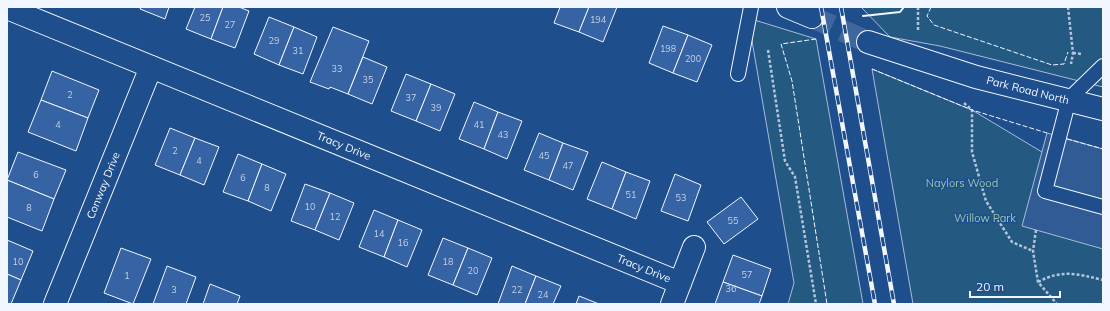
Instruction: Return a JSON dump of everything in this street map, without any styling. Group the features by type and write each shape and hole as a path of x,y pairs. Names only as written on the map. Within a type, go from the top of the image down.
{"street":[{"path":"788,7 812,17"},
{"name":"Tracy Drive","path":"7,8 680,283"},
{"name":"Park Road North","path":"868,42 976,77 1103,109"},
{"name":"Conway Drive","path":"55,304 151,67"},
{"name":"Tracy Drive","path":"672,304 694,247"}],"lane":[{"path":"738,74 751,7"},
{"path":"1103,66 1068,99 1045,191 1103,207"}],"path":[{"path":"918,7 918,30"},
{"path":"1068,7 1073,53 1070,68"},
{"path":"767,47 785,161 795,177 816,304"},
{"path":"962,101 972,110 972,152 986,201 1012,242 1033,251"},
{"path":"1036,230 1033,251 1038,282 1057,304"},
{"path":"1038,282 1051,275 1063,273 1103,280"}],"green space":[{"path":"861,7 1103,7 1103,87 940,46 890,37"},
{"path":"748,18 816,39 863,304 788,304 794,283"},
{"name":"Naylors Wood","path":"872,69 972,110 1042,152 1103,171 1103,304 913,304"}],"shaded area":[{"path":"1047,133 1103,149 1103,249 1022,226"}],"building":[{"path":"141,7 169,7 165,19 140,9"},
{"path":"195,7 223,7 211,39 186,29"},
{"path":"223,7 239,7 249,11 235,48 211,39"},
{"path":"560,7 589,7 579,32 554,23"},
{"path":"589,7 617,7 603,42 579,32"},
{"path":"269,17 294,27 279,65 254,54"},
{"path":"663,26 688,35 673,73 649,63"},
{"path":"294,27 317,37 303,74 279,65"},
{"path":"333,27 369,41 348,94 330,87 329,89 310,82"},
{"path":"688,35 712,45 697,82 673,73"},
{"path":"363,57 387,67 372,104 348,94"},
{"path":"52,71 99,90 88,118 41,100"},
{"path":"406,74 431,84 416,121 391,111"},
{"path":"431,84 455,94 440,131 416,121"},
{"path":"41,100 88,118 76,151 28,132"},
{"path":"474,102 498,112 484,149 459,139"},
{"path":"498,112 522,121 507,159 484,149"},
{"path":"170,128 195,138 180,175 155,165"},
{"path":"539,133 563,143 549,180 524,170"},
{"path":"195,138 219,147 204,185 180,175"},
{"path":"563,143 588,152 573,190 549,180"},
{"path":"18,152 66,170 54,199 7,180"},
{"path":"238,154 262,164 248,201 223,192"},
{"path":"602,162 626,172 612,209 587,199"},
{"path":"262,164 286,174 271,211 248,201"},
{"path":"626,172 650,181 636,219 612,209"},
{"path":"675,174 701,185 688,221 661,211"},
{"path":"7,180 54,199 42,231 7,217"},
{"path":"305,184 330,193 315,230 291,221"},
{"path":"330,193 354,203 339,240 315,230"},
{"path":"741,197 758,219 724,244 707,222"},
{"path":"374,210 398,220 384,257 359,247"},
{"path":"398,220 422,230 407,267 384,257"},
{"path":"443,238 468,248 453,285 428,275"},
{"path":"7,240 33,251 21,280 7,274"},
{"path":"121,248 151,259 133,304 104,293"},
{"path":"468,248 492,258 477,295 453,285"},
{"path":"733,255 771,269 762,296 723,282"},
{"path":"167,266 196,277 186,304 153,304"},
{"path":"512,266 536,276 525,304 498,304"},
{"path":"7,274 21,280 11,304 7,304"},
{"path":"536,276 561,286 553,304 525,304"},
{"path":"723,282 762,296 759,304 715,304"},
{"path":"210,284 240,296 237,304 203,304"},
{"path":"579,296 599,304 576,304"}],"tunnel":[{"path":"812,17 868,42"}],"railway":[{"path":"821,7 875,304"},
{"path":"841,7 894,304"}],"fence":[{"path":"931,7 927,16 934,25 1052,65 1064,64 1068,52"},
{"path":"816,39 781,44 792,81 827,304"},
{"path":"872,69 972,110 1047,133"},
{"path":"1067,139 1103,149"}],"wall":[{"path":"863,16 900,12 904,7"}],"park label":[{"name":"Willow Park","path":"985,218"}]}
